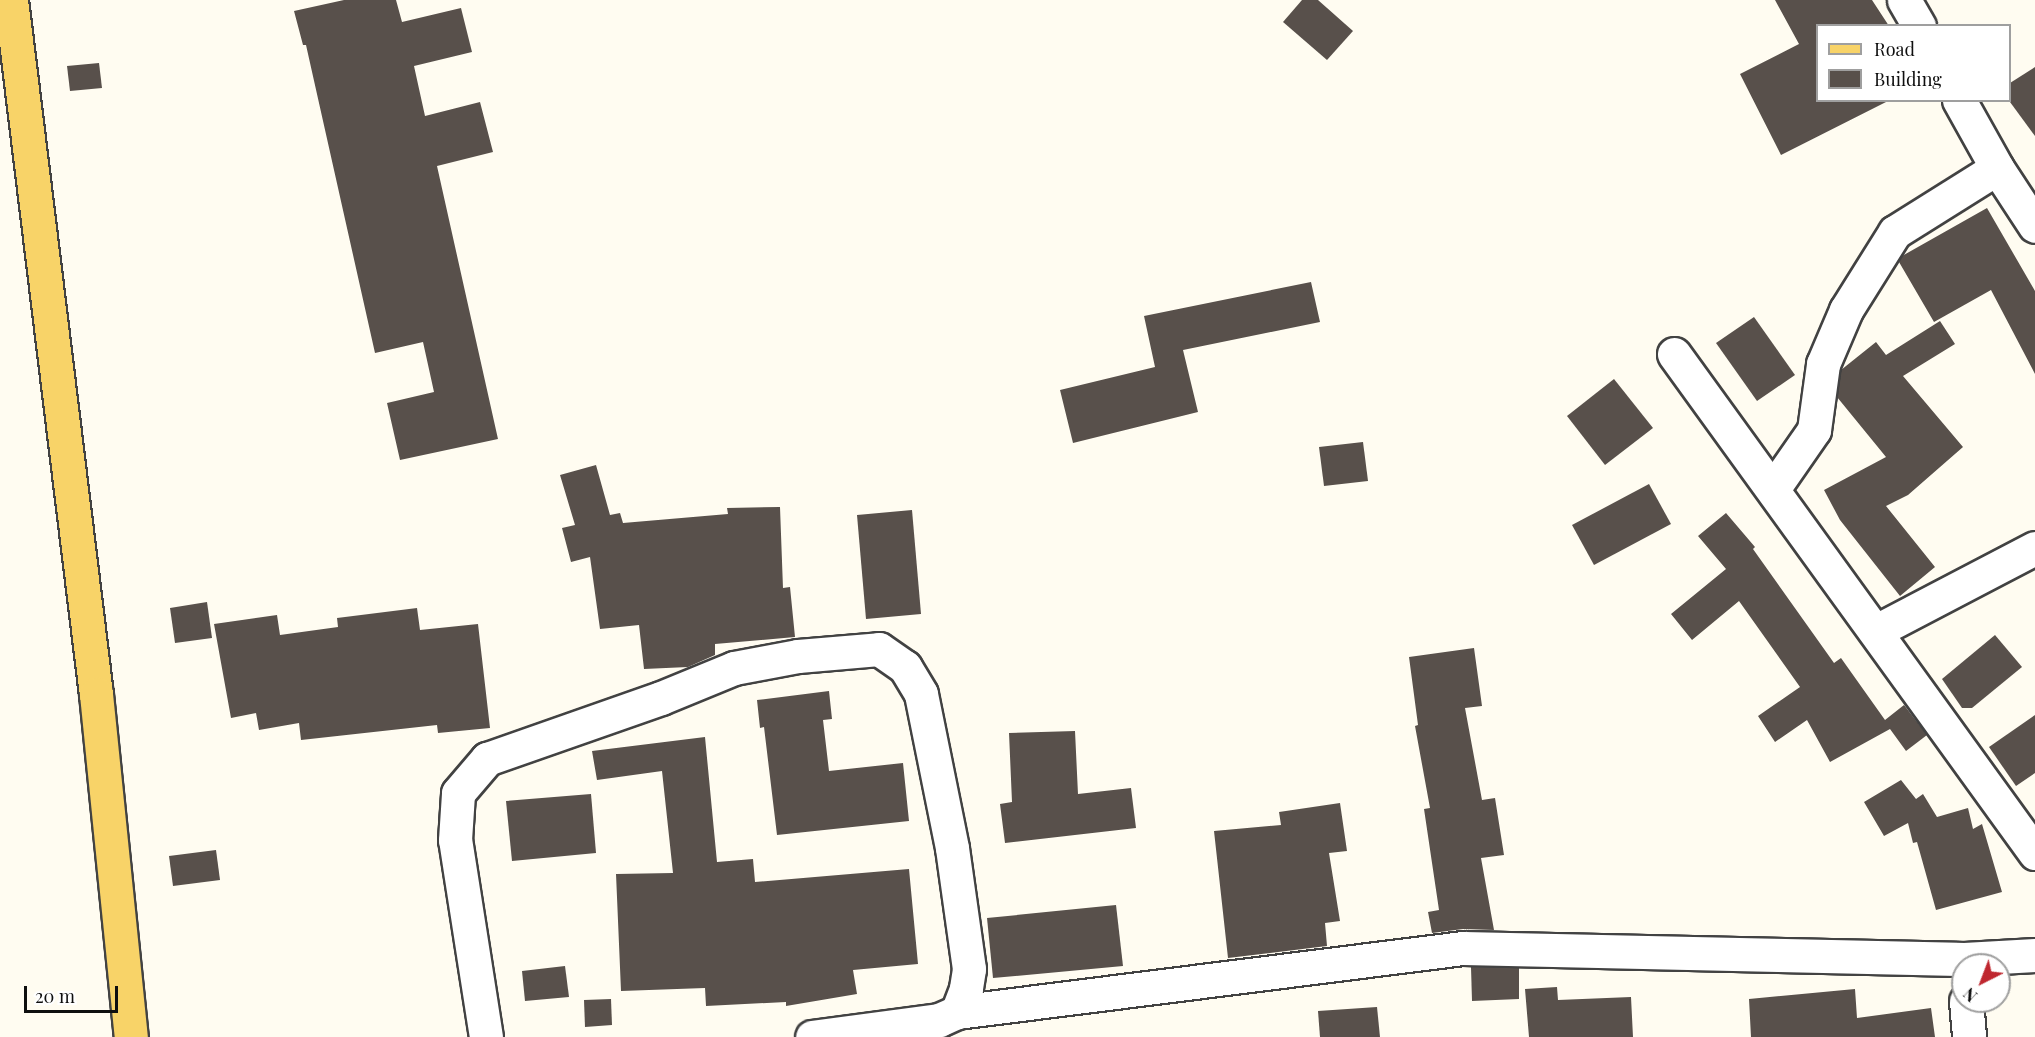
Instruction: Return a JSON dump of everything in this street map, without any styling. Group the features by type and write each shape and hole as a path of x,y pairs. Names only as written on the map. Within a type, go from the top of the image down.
{"main road":[{"path":"11,0 94,682 130,1037"}],"street":[{"path":"1904,0 1918,24"},
{"path":"1960,102 1997,168 2035,225"},
{"path":"1773,489 1814,430 1822,364 1846,310 1895,232 1997,168"},
{"path":"1674,354 2035,853"},
{"path":"1876,631 2035,548"},
{"path":"486,1037 454,840 458,793 488,759 661,698 734,668 798,656 879,649 906,667 921,694 952,848 969,969 966,989 957,1012"},
{"path":"812,1037 902,1027 939,1020 957,1012 1463,948 1951,962"},
{"path":"2011,957 2035,955"},
{"path":"1967,1013 1969,1037"}],"building":[{"path":"344,0 396,0 402,22 461,8 472,52 414,66 425,116 480,102 493,152 437,166 498,439 400,460 387,403 434,392 423,342 375,353 306,45 303,45 294,11"},
{"path":"1302,0 1318,0 1353,31 1327,60 1283,22"},
{"path":"1775,0 1872,0 1888,24 1816,24 1816,102 1886,102 1781,155 1740,74 1799,44"},
{"path":"99,63 102,88 70,91 67,66"},
{"path":"2035,67 2035,136 2010,102 2011,82"},
{"path":"1987,208 2035,291 2035,374 1991,290 1934,322 1899,262 1902,256"},
{"path":"1311,282 1320,322 1183,350 1198,412 1073,443 1060,390 1155,367 1144,316"},
{"path":"1754,317 1795,375 1757,401 1716,343"},
{"path":"1940,321 1955,344 1903,376 1963,447 1908,495 1886,506 1935,567 1900,596 1840,520 1824,490 1886,457 1837,397 1841,370 1876,342 1886,355"},
{"path":"1614,379 1653,428 1605,465 1567,416"},
{"path":"1363,442 1368,481 1324,486 1319,447"},
{"path":"596,465 610,515 620,513 623,523 728,514 727,508 780,507 783,588 790,587 795,637 715,644 715,655 688,667 644,669 639,625 600,629 590,557 571,562 562,528 575,525 560,475"},
{"path":"1649,484 1671,524 1594,565 1572,525"},
{"path":"912,510 921,614 866,619 857,515"},
{"path":"1726,513 1755,547 1753,549 1834,663 1841,658 1885,720 1904,705 1927,735 1906,751 1890,729 1830,762 1807,720 1775,742 1758,716 1800,687 1739,601 1692,640 1671,614 1726,569 1698,536"},
{"path":"207,602 212,638 175,643 170,608"},
{"path":"417,608 420,630 478,624 490,728 438,733 437,725 301,740 299,723 259,730 256,713 231,718 214,624 277,615 280,635 338,627 337,618"},
{"path":"1995,635 2022,667 1972,708 1962,708 1942,679"},
{"path":"1474,648 1482,706 1465,708 1482,800 1495,798 1504,855 1481,858 1494,930 1463,929 1432,933 1428,912 1439,910 1424,809 1430,808 1415,726 1418,725 1409,657"},
{"path":"829,691 832,719 823,720 829,771 903,763 909,821 777,835 764,727 760,728 757,700"},
{"path":"2035,715 2035,773 2016,786 1989,747"},
{"path":"1075,731 1078,794 1131,788 1136,828 1005,843 1000,804 1012,802 1009,733"},
{"path":"705,737 717,862 753,859 755,882 909,869 918,964 853,970 857,994 786,1006 786,1002 706,1006 705,988 621,991 616,874 673,873 662,771 597,780 592,751"},
{"path":"1901,780 1916,799 1923,794 1937,817 1968,808 1973,829 1982,824 2002,892 1936,910 1917,842 1913,843 1908,823 1884,836 1864,802"},
{"path":"591,794 596,853 512,861 506,801"},
{"path":"1340,803 1347,851 1329,853 1340,921 1325,923 1327,946 1228,958 1214,831 1281,825 1279,812"},
{"path":"216,850 220,880 173,886 169,856"},
{"path":"1116,905 1123,966 993,978 987,918"},
{"path":"565,966 569,997 525,1001 522,971"},
{"path":"1471,967 1519,968 1519,999 1472,1001"},
{"path":"1557,987 1558,1000 1631,997 1633,1037 1529,1037 1525,989"},
{"path":"1855,989 1857,1018 1931,1008 1935,1037 1751,1037 1749,999"},
{"path":"611,999 612,1025 585,1027 584,1000"},
{"path":"1377,1007 1380,1037 1320,1037 1318,1011"}]}
